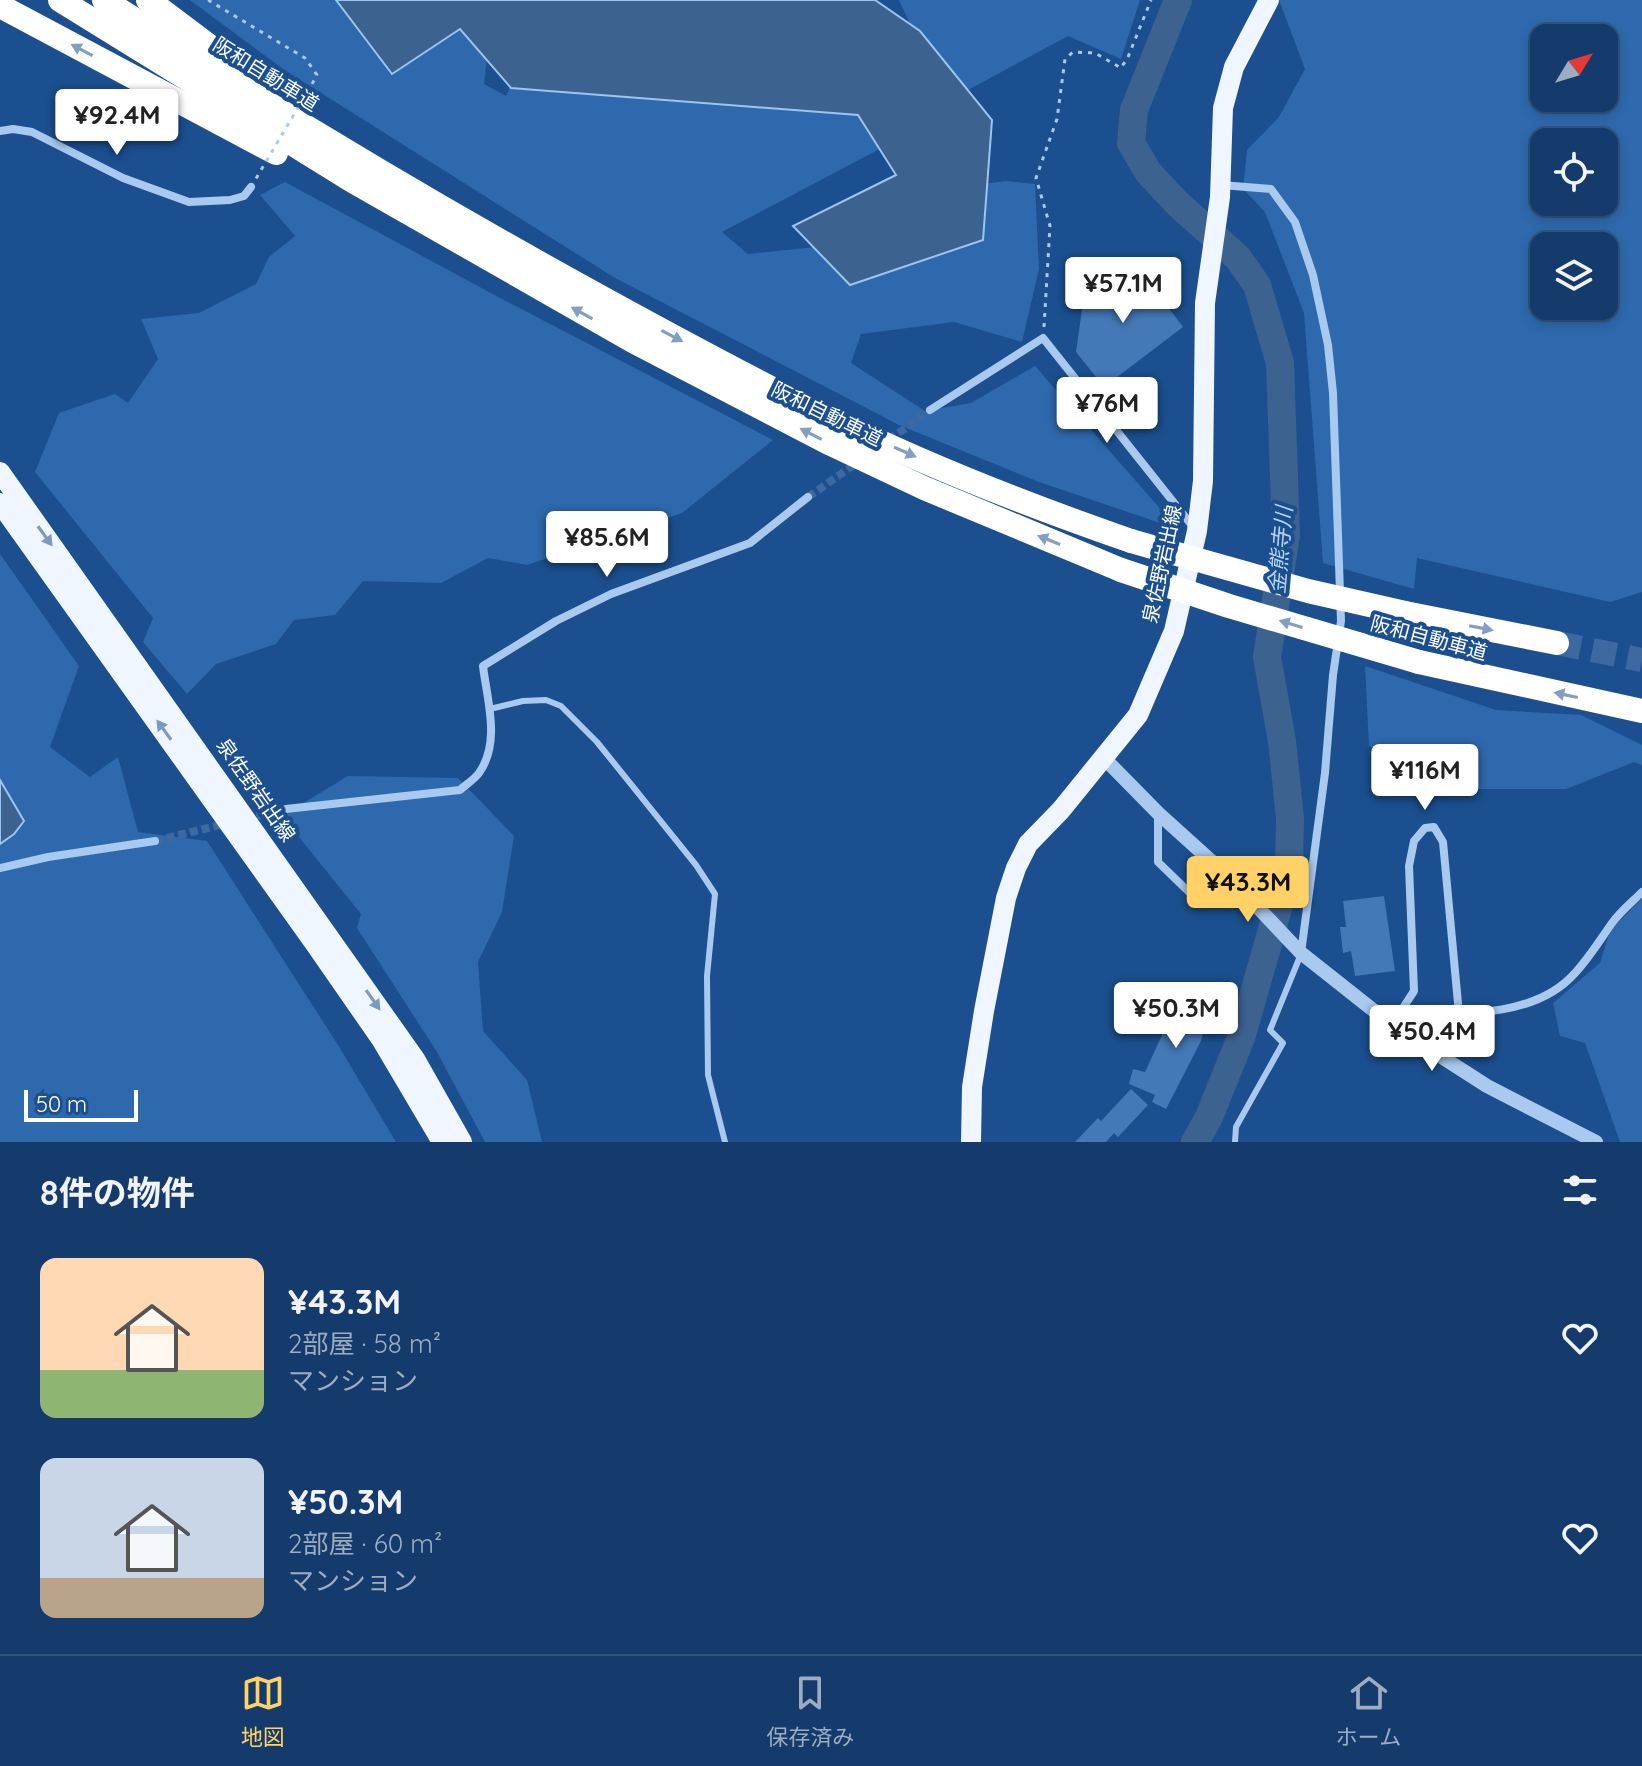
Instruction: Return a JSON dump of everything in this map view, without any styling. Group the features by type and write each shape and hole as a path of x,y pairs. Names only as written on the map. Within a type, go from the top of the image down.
{"highway":[{"name":"阪和自動車道","path":"60,0 251,120 450,239 646,348 831,444 924,488 1121,570 1229,606 1419,662 1642,711"},
{"name":"阪和自動車道","path":"104,0 277,109 535,261 836,421 980,485 1131,541 1308,591 1557,643"},
{"path":"148,0 268,90 501,234 535,261"},
{"path":"0,6 292,161 450,239"}],"main road":[{"name":"泉佐野岩出線","path":"971,1142 972,1087 984,1011 1006,898 1016,868 1028,844 1138,715 1174,631 1197,531 1205,453 1205,303 1220,191 1223,108 1234,67 1269,0"},
{"name":"泉佐野岩出線","path":"0,472 415,1059 462,1142"},
{"name":"泉佐野岩出線","path":"0,503 332,968 381,1039 442,1142"}],"street":[{"path":"0,131 13,129 32,132 123,178 189,202 230,200 244,196 251,187"},
{"path":"1220,191 1271,189 1295,222 1313,275 1328,345 1332,381 1341,621 1325,773 1298,948"},
{"path":"930,410 1043,338 1197,531"},
{"path":"286,809 460,790 479,774 487,752 491,722 483,666 556,621 611,594 750,543 808,497"},
{"path":"1104,758 1158,813 1230,878 1298,948 1392,1025 1487,1086 1596,1142"},
{"path":"1158,813 1158,862 1191,894"},
{"path":"1392,1025 1414,991 1409,866 1414,841 1425,828 1434,827 1443,842 1459,1014"},
{"path":"0,868 48,857 155,841"},
{"path":"1418,1012 1459,1014 1516,1006 1554,992 1575,975 1613,922 1642,892"}],"lane":[{"path":"490,709 534,700 546,700 561,706 597,742 696,865 715,894 707,976 708,1075 725,1142"},
{"path":"1235,1142 1236,1127 1283,1043 1270,1030 1298,948"}],"path":[{"path":"208,0 305,58 317,75 251,187"},
{"path":"1043,338 1050,226 1036,178 1057,119 1065,59 1073,52 1095,53 1121,68 1151,0"}],"shaded area":[{"path":"190,0 340,0 455,9 491,22 484,84 506,96 532,40 673,22 912,132 722,232 748,254 845,244 955,188 1005,181 1035,184 1039,269 1022,342 954,322 861,334 851,363 925,411 971,403 1035,366 1178,529 1039,482 899,425 615,278 283,69"},
{"path":"336,0 875,0 920,31 992,120 983,240 850,285 793,226 896,175 858,115 511,88 460,29 392,74"},
{"path":"899,0 1140,0 1121,59 1068,36 957,96 916,37"},
{"path":"1279,0 1642,0 1642,592 1610,602 1417,558 1414,589 1323,563 1304,313 1265,212 1243,189 1247,150 1279,117 1305,69"},
{"path":"285,182 773,440 682,513 527,565 488,558 441,583 363,581 335,615 294,620 276,644 216,664 187,694 143,642 153,618 35,472 59,413 115,394 128,403 158,359 141,319 199,313 256,284 269,257 295,236 260,195"},
{"path":"0,554 79,666 50,747 90,777 118,757 138,832 207,841 338,1045 396,1142 0,1142"},
{"path":"1365,666 1496,710 1581,715 1642,745 1642,765 1634,762 1566,789 1454,789 1369,746"},
{"path":"348,776 458,778 514,836 502,912 478,962 483,1031 527,1080 542,1142 485,1142 437,1052 357,928 361,914 282,816"},
{"path":"0,780 24,821 14,834 0,844"},
{"path":"1642,898 1642,1142 1620,1142 1585,1043 1560,1036 1553,1003 1600,963 1610,931"}],"building":[{"path":"1136,264 1183,327 1104,387 1076,352 1083,302"},
{"path":"1384,896 1395,971 1355,976 1351,951 1343,953 1340,927 1346,927 1343,901"},
{"path":"1194,982 1215,988 1201,1041 1166,1109 1152,1102 1155,1095 1129,1084 1133,1069 1145,1072 1164,1031 1179,1037"},
{"path":"1131,1089 1148,1105 1118,1137 1114,1133 1106,1142 1075,1142 1098,1118 1101,1121"}],"waterway":[{"name":"金熊寺川","path":"1178,0 1134,110 1131,143 1148,172 1238,258 1257,285 1280,363 1286,535 1267,657 1282,741 1290,818 1289,870 1242,1035 1209,1117 1195,1142"}],"tunnel":[{"path":"889,440 930,410"},
{"path":"808,497 858,462"},
{"path":"1557,643 1642,660"},
{"path":"245,819 286,809"},
{"path":"155,841 228,823"}]}
